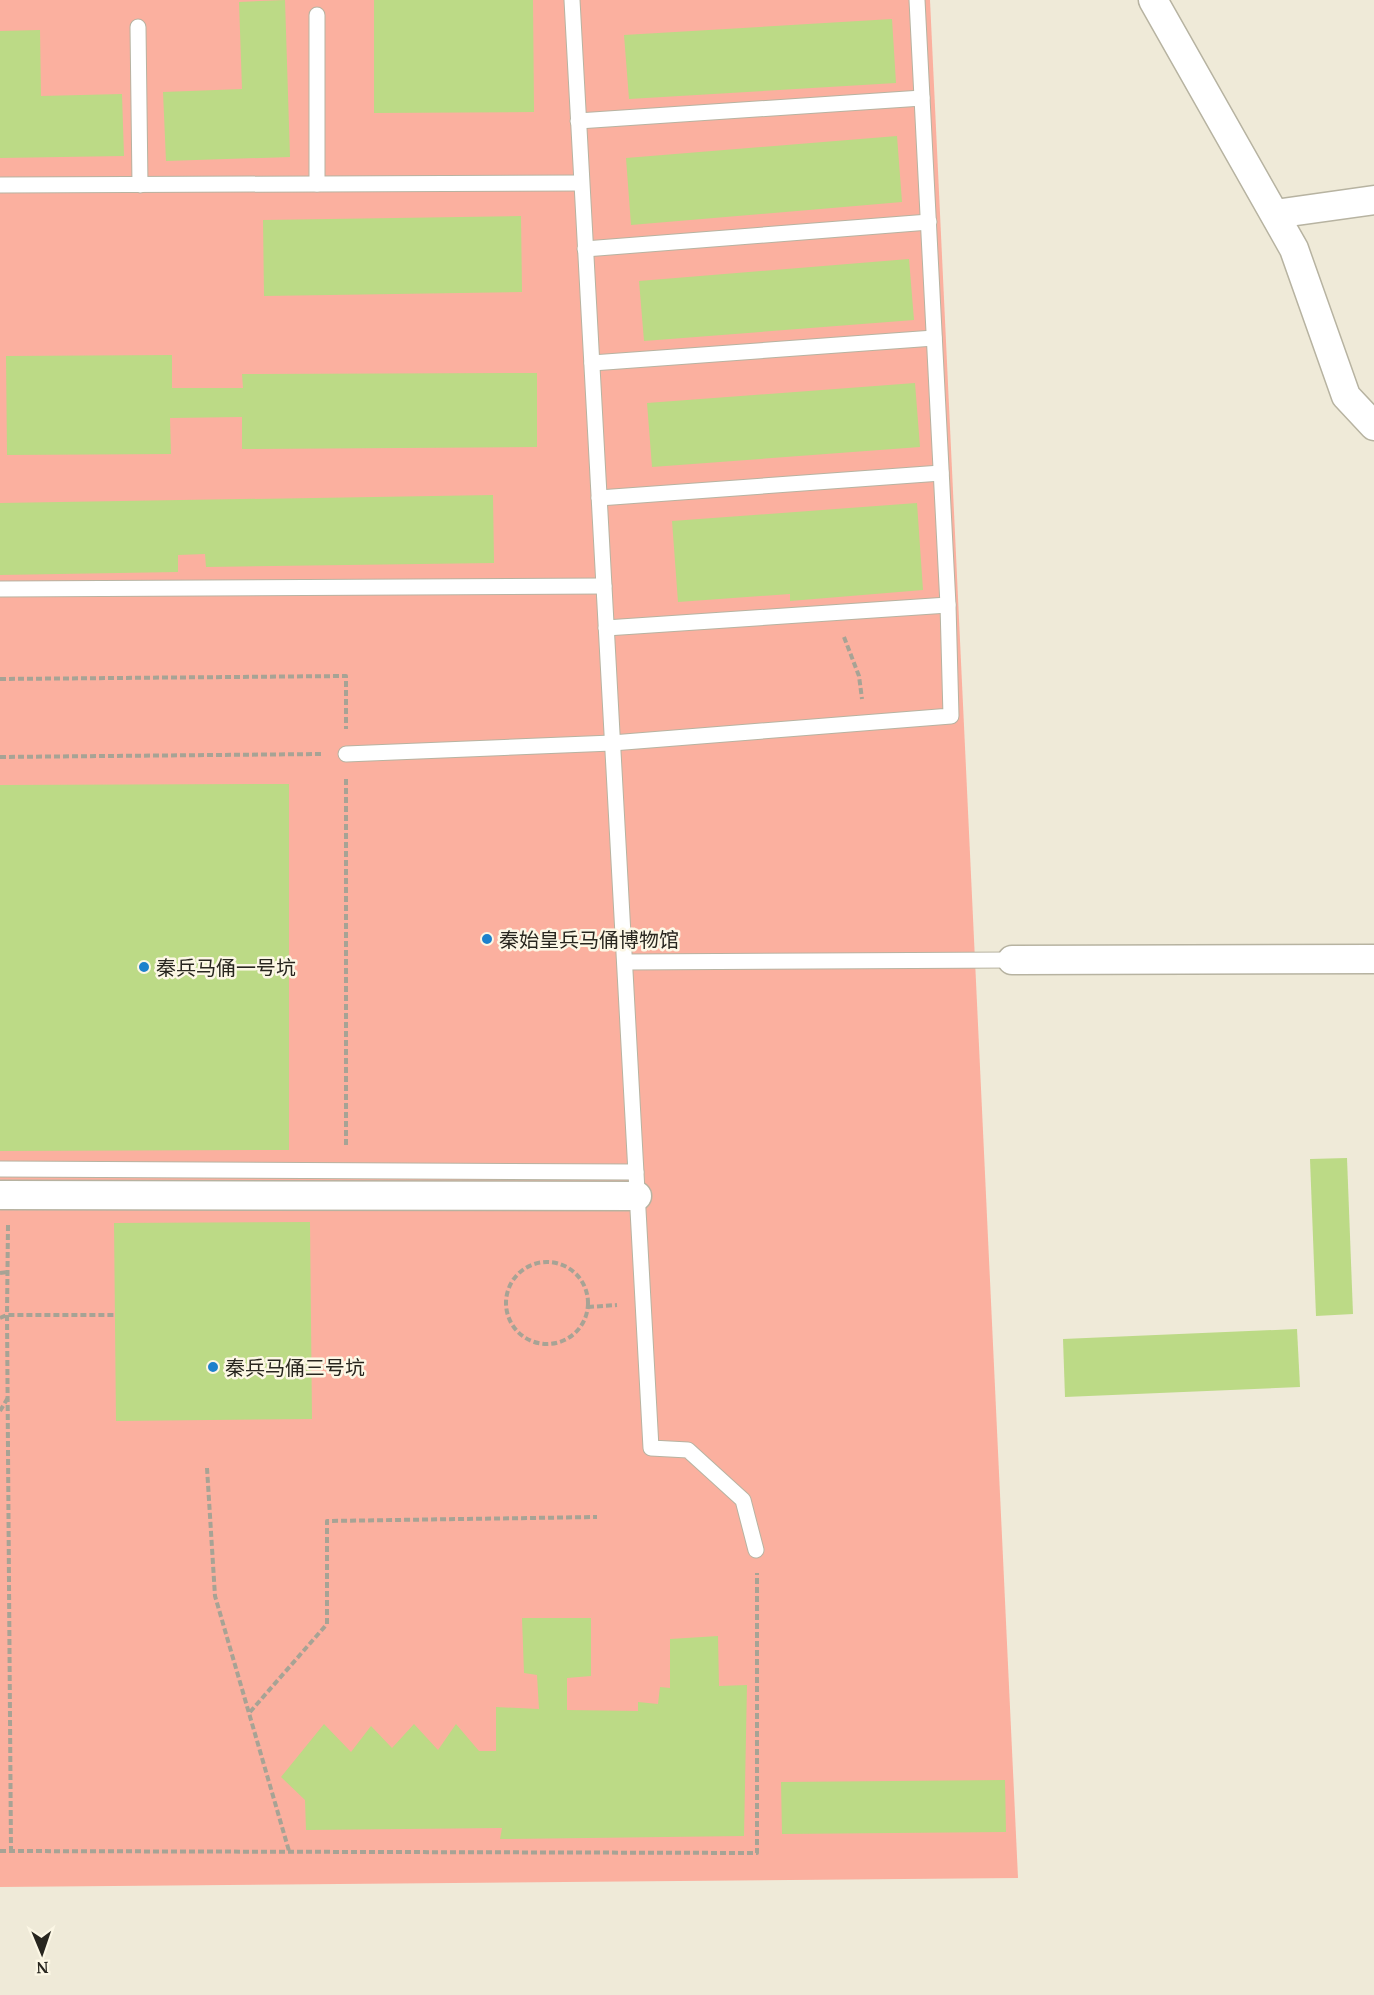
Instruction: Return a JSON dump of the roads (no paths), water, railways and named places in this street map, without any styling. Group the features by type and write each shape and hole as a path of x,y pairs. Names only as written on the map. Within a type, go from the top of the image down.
{"street":[{"path":"1153,0 1294,249 1346,396 1374,426"},
{"path":"1275,214 1374,200"},
{"path":"1012,960 1374,959"},
{"path":"3,1186 636,1184"}],"lane":[{"path":"572,0 651,1448 688,1450 743,1500 756,1550"},
{"path":"346,754 612,743 951,716 948,605 917,0"},
{"path":"316,184 317,15"},
{"path":"138,27 141,185"},
{"path":"578,121 922,98"},
{"path":"0,185 581,183"},
{"path":"585,249 929,222"},
{"path":"592,363 934,338"},
{"path":"599,498 941,473"},
{"path":"0,589 604,586"},
{"path":"606,628 948,605"},
{"path":"624,962 1012,960"},
{"path":"3,1186 346,1171 636,1184"}],"place":[{"name":"秦始皇兵马俑博物馆","path":"487,939"},
{"name":"秦兵马俑一号坑","path":"144,967"},
{"name":"秦兵马俑三号坑","path":"213,1367"}]}
